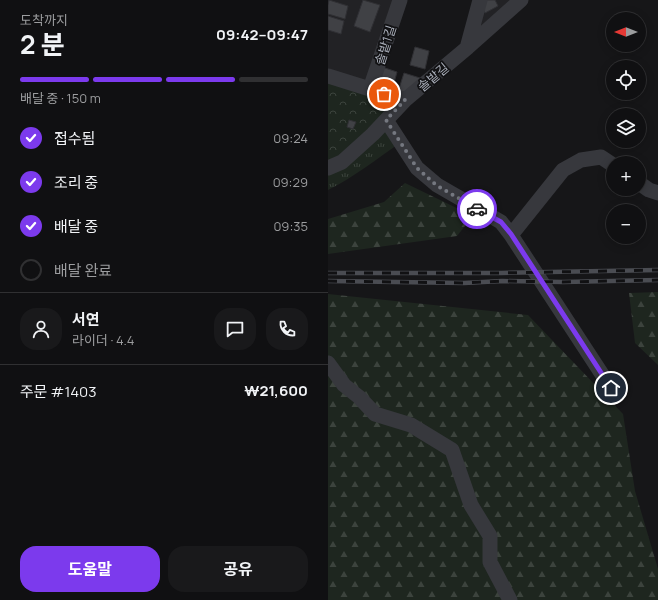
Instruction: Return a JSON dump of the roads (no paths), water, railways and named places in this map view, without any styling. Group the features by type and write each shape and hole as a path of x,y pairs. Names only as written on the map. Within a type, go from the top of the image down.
{"street":[{"name":"솔밭1길","path":"370,90 400,0"},
{"path":"467,48 480,0"},
{"name":"솔밭길","path":"328,168 342,162 373,134 405,100 521,0"},
{"path":"328,76 405,100"},
{"path":"386,120 417,168 436,185 501,222 511,234 611,388"},
{"path":"511,234 563,170 581,160 601,157 606,160"},
{"path":"646,188 658,193"},
{"path":"328,363 344,385 359,397 375,414 411,425 452,450 472,505 490,536 490,562 510,600"}],"railway":[{"path":"328,273 501,273 658,270"},
{"path":"328,281 464,283 502,281 563,282 658,280"}]}
